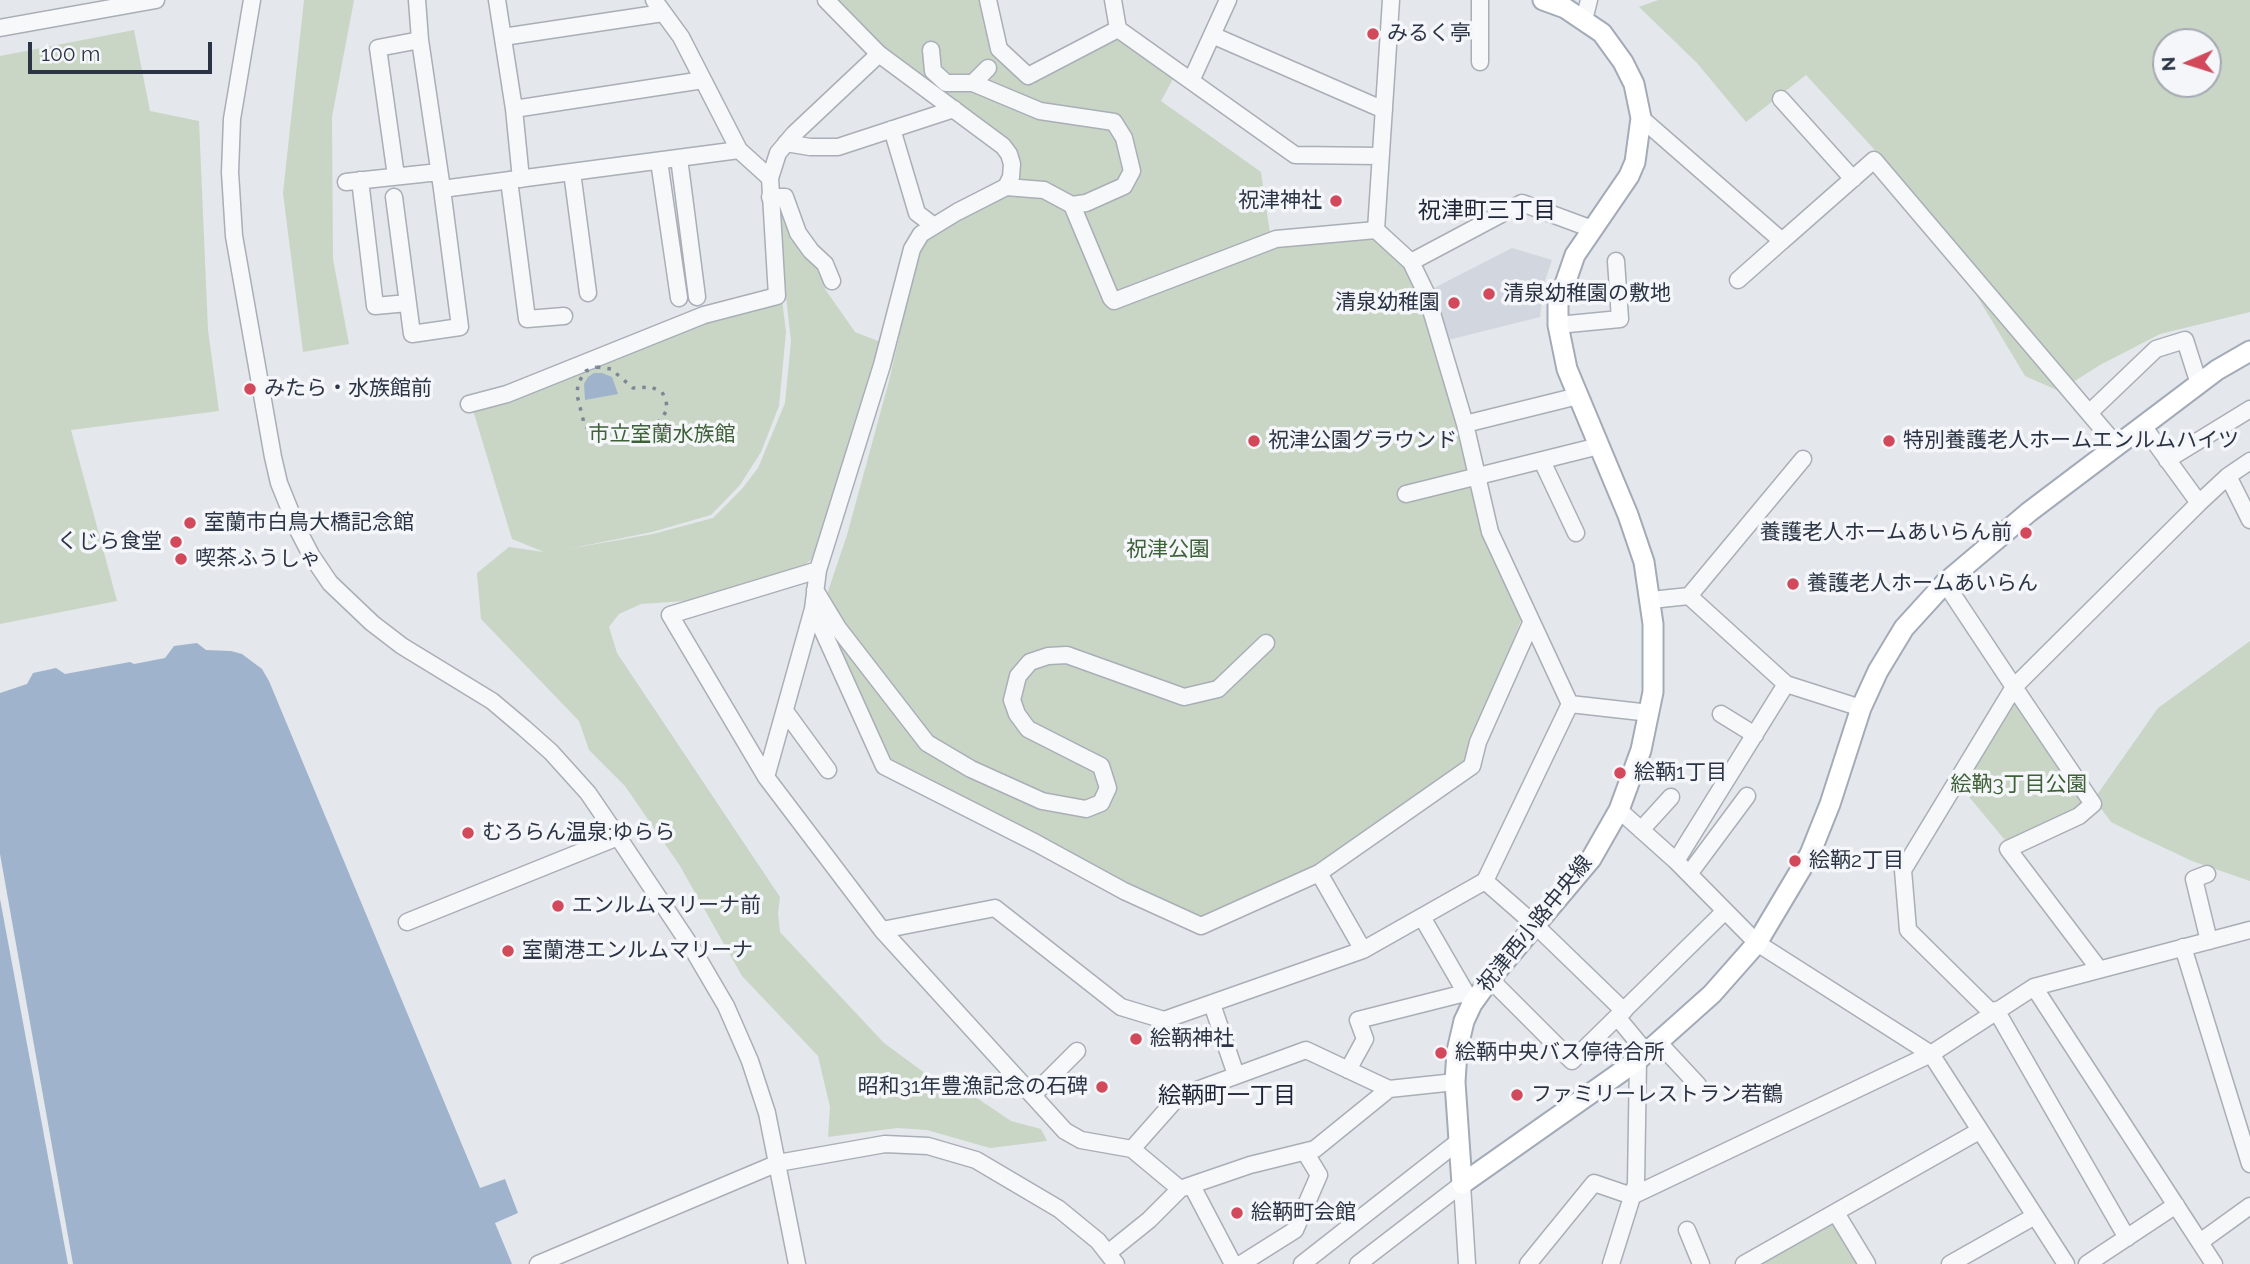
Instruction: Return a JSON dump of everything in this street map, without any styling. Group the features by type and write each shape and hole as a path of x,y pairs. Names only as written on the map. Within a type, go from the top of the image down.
{"main road":[{"name":"祝津西小路中央線","path":"1462,1184 1455,1082 1457,1051 1469,998 1490,979 1591,859 1619,810 1635,769 1650,713 1654,666 1651,600 1644,562 1635,533 1567,369 1558,325 1558,304 1562,287 1575,255 1613,202 1635,162 1641,118 1633,84 1623,62 1602,33 1565,8 1543,0"},
{"path":"1462,1184 1648,1051 1712,994 1757,943 1810,854 1830,804 1861,708 1878,671 1904,628 1945,583 2022,518 2199,384 2250,351"}],"street":[{"path":"0,28 156,0"},
{"path":"251,0 232,119 230,172 234,236 273,457 279,483 298,530 310,555 330,583 372,624 402,646 492,701 532,735 588,793 618,837 726,1006 750,1061 767,1113 797,1264"},
{"path":"394,197 412,334 460,327 420,40 417,0"},
{"path":"497,0 514,110 515,180 527,319 564,316"},
{"path":"826,0 879,54 1003,146 1012,164 1011,177 1006,187"},
{"path":"988,0 999,49 1028,76 1118,29"},
{"path":"1113,0 1118,29 1295,155 1380,156"},
{"path":"1191,81 1228,0"},
{"path":"1376,230 1391,0"},
{"path":"1480,0 1480,62"},
{"path":"1584,20 1589,0"},
{"path":"503,37 659,6 681,37 739,150 770,177"},
{"path":"1212,35 1384,110"},
{"path":"396,176 378,48 420,40"},
{"path":"766,777 813,609 818,570 882,365 912,249 921,234 1006,187 1044,190 1072,205 1086,203 1124,186 1132,171 1124,138 1114,122 1040,111 973,83 946,83 933,71 931,50"},
{"path":"468,404 507,394 704,315 777,296 770,177 778,153 879,54"},
{"path":"973,83 988,68"},
{"path":"514,110 704,80"},
{"path":"1781,99 1853,179"},
{"path":"786,143 810,148 838,147 954,109"},
{"path":"1641,118 1782,241"},
{"path":"892,129 917,213 934,226"},
{"path":"442,189 739,150"},
{"path":"679,158 697,297"},
{"path":"1738,280 1874,160 2117,446"},
{"path":"659,161 679,298"},
{"path":"408,303 375,306 353,181 439,172"},
{"path":"572,172 587,293"},
{"path":"771,197 785,197 798,233 825,264 832,281"},
{"path":"1411,262 1522,203 1592,229"},
{"path":"1072,205 1114,300 1276,239 1376,230 1411,262 1426,293 1465,425 1490,532 1570,704"},
{"path":"1558,325 1620,319 1616,261"},
{"path":"2089,413 2156,349 2185,340 2199,384"},
{"path":"1465,425 1578,396"},
{"path":"2167,460 2250,409"},
{"path":"2143,426 2199,503"},
{"path":"1406,494 1599,446"},
{"path":"1651,600 1689,596 1804,459"},
{"path":"1542,461 1576,533"},
{"path":"2127,1238 1994,1012 1908,930 1903,870 2014,687 2199,503 2228,476 2250,461"},
{"path":"2228,476 2250,520"},
{"path":"818,570 670,615 766,777 881,930 1065,1131 1081,1140 1132,1149 1186,1187 1233,1264"},
{"path":"1945,583 2093,804 2078,816 2008,849 2099,969"},
{"path":"816,590 838,628 927,743 971,769 1042,802 1086,809 1101,803 1108,788 1101,766 1028,729 1017,714 1012,700 1018,676 1030,662 1048,656 1067,655 1184,697 1218,689 1266,643"},
{"path":"1689,596 1786,684 1861,708"},
{"path":"813,609 884,766 1124,891 1201,926 1319,873 1472,766 1478,742 1531,623"},
{"path":"1676,861 1786,684"},
{"path":"1570,704 1650,713"},
{"path":"881,930 995,908 1121,1007 1164,1020 1363,950 1485,881 1570,704"},
{"path":"785,711 828,770"},
{"path":"1721,714 1755,735"},
{"path":"1689,874 1742,803 1720,790"},
{"path":"1642,830 1671,797"},
{"path":"1619,810 1676,861 1757,943 1931,1054 2066,1264"},
{"path":"407,922 618,837"},
{"path":"1319,873 1363,950"},
{"path":"2207,874 2194,879 2209,941"},
{"path":"1485,881 1534,924 1621,1014 1648,1051 1698,1085"},
{"path":"1490,979 1572,1062 1725,911"},
{"path":"1348,1070 1364,1040 1358,1020 1469,998 1422,917"},
{"path":"1528,1264 1594,1183 1632,1196 1931,1054 2034,987 2250,930"},
{"path":"2183,947 2250,1164"},
{"path":"2034,987 2214,1264"},
{"path":"1212,1004 1236,1075"},
{"path":"1132,1149 1178,1097 1306,1050 1389,1088 1455,1082"},
{"path":"1032,1095 1077,1051"},
{"path":"1611,1264 1636,1184 1648,1051"},
{"path":"538,1264 778,1163 885,1144 928,1146 976,1160 1059,1209 1098,1241 1112,1259 1149,1220 1186,1187 1250,1165 1305,1152 1321,1144 1389,1088"},
{"path":"1744,1264 1979,1131"},
{"path":"1302,1264 1459,1141"},
{"path":"1241,1264 1295,1230 1318,1175 1305,1152"},
{"path":"1365,1261 1462,1184"},
{"path":"1462,1184 1467,1264"},
{"path":"2087,1264 2176,1205"},
{"path":"2200,1242 2250,1206"},
{"path":"1836,1213 1867,1264"},
{"path":"1950,1264 2035,1216"},
{"path":"1687,1230 1701,1264"}],"shaded area":[{"name":"清泉幼稚園の敷地","path":"1512,248 1552,260 1545,281 1540,317 1448,340 1434,288"}],"green space":[{"path":"304,0 354,0 332,117 333,259 349,344 303,352 283,193"},
{"name":"祝津公園","path":"836,0 986,0 995,47 1026,83 1033,82 1120,38 1174,77 1161,101 1261,172 1272,247 1371,237 1407,265 1422,299 1523,615 1467,763 1328,861 1205,920 1188,916 894,764 820,615 847,535 889,381 918,255 927,240 937,231 1018,168 882,46"},
{"path":"1658,0 2250,0 2250,312 2160,334 2100,365 2059,391 2025,376 1917,196 1806,75 1746,122 1697,63 1639,7"},
{"path":"134,30 150,111 199,121 208,330 219,411 71,430 117,601 0,624 0,56"},
{"name":"市立室蘭水族館","path":"775,199 820,259 825,289 855,332 883,343 818,554 795,573 700,600 641,604 619,614 609,627 617,653 780,897 780,932 884,1043 933,1079 968,1092 1011,1121 1041,1129 1047,1141 990,1148 927,1130 897,1128 828,1137 830,1107 818,1056 742,976 680,866 625,786 589,750 579,721 481,619 477,573 509,547 544,552 512,539 472,407 707,319 782,300 786,332 779,406 761,452 740,485 711,515 652,532 568,549 653,534 713,518 758,468 785,403 791,341"},
{"path":"2250,641 2250,881 2192,861 2111,822 2094,799 2158,708"},
{"name":"絵靹3丁目公園","path":"2015,697 2086,805 2009,845 1960,786"},
{"path":"1836,1220 1862,1264 1760,1264"}],"water":[{"path":"594,373 612,377 618,394 585,400 584,384"},
{"path":"197,643 206,650 242,654 262,669 269,681 480,1188 505,1179 518,1213 495,1223 512,1264 0,1264 0,693 27,684 33,673 56,668 65,674 130,662 134,664 165,658 174,646"}],"pier":[{"path":"0,854 73,1264 68,1264 0,899"}],"railway":[{"path":"597,367 611,369 633,388 651,387 662,392 667,409 662,419 653,424 601,433 585,427 577,395 578,383 586,371 597,367"}],"place":[{"name":"みるく亭","path":"1373,34"},
{"name":"祝津神社","path":"1336,201"},
{"name":"清泉幼稚園の敷地","path":"1489,294"},
{"name":"清泉幼稚園","path":"1454,303"},
{"name":"みたら・水族館前","path":"250,389"},
{"name":"祝津公園グラウンド","path":"1254,441"},
{"name":"特別養護老人ホームエンルムハイツ","path":"1889,441"},
{"name":"室蘭市白鳥大橋記念館","path":"190,523"},
{"name":"養護老人ホームあいらん前","path":"2026,533"},
{"name":"くじら食堂","path":"176,542"},
{"name":"喫茶ふうしゃ","path":"181,559"},
{"name":"養護老人ホームあいらん","path":"1793,584"},
{"name":"絵鞆1丁目","path":"1620,773"},
{"name":"むろらん温泉;ゆらら","path":"468,833"},
{"name":"絵鞆2丁目","path":"1795,861"},
{"name":"エンルムマリーナ前","path":"558,906"},
{"name":"室蘭港エンルムマリーナ","path":"508,951"},
{"name":"絵鞆神社","path":"1136,1039"},
{"name":"絵鞆中央バス停待合所","path":"1441,1053"},
{"name":"昭和31年豊漁記念の石碑","path":"1102,1087"},
{"name":"ファミリーレストラン若鶴","path":"1517,1095"},
{"name":"絵鞆町会館","path":"1237,1213"}],"district":[{"name":"祝津町三丁目","path":"1487,211"},
{"name":"絵鞆町一丁目","path":"1227,1096"}]}
